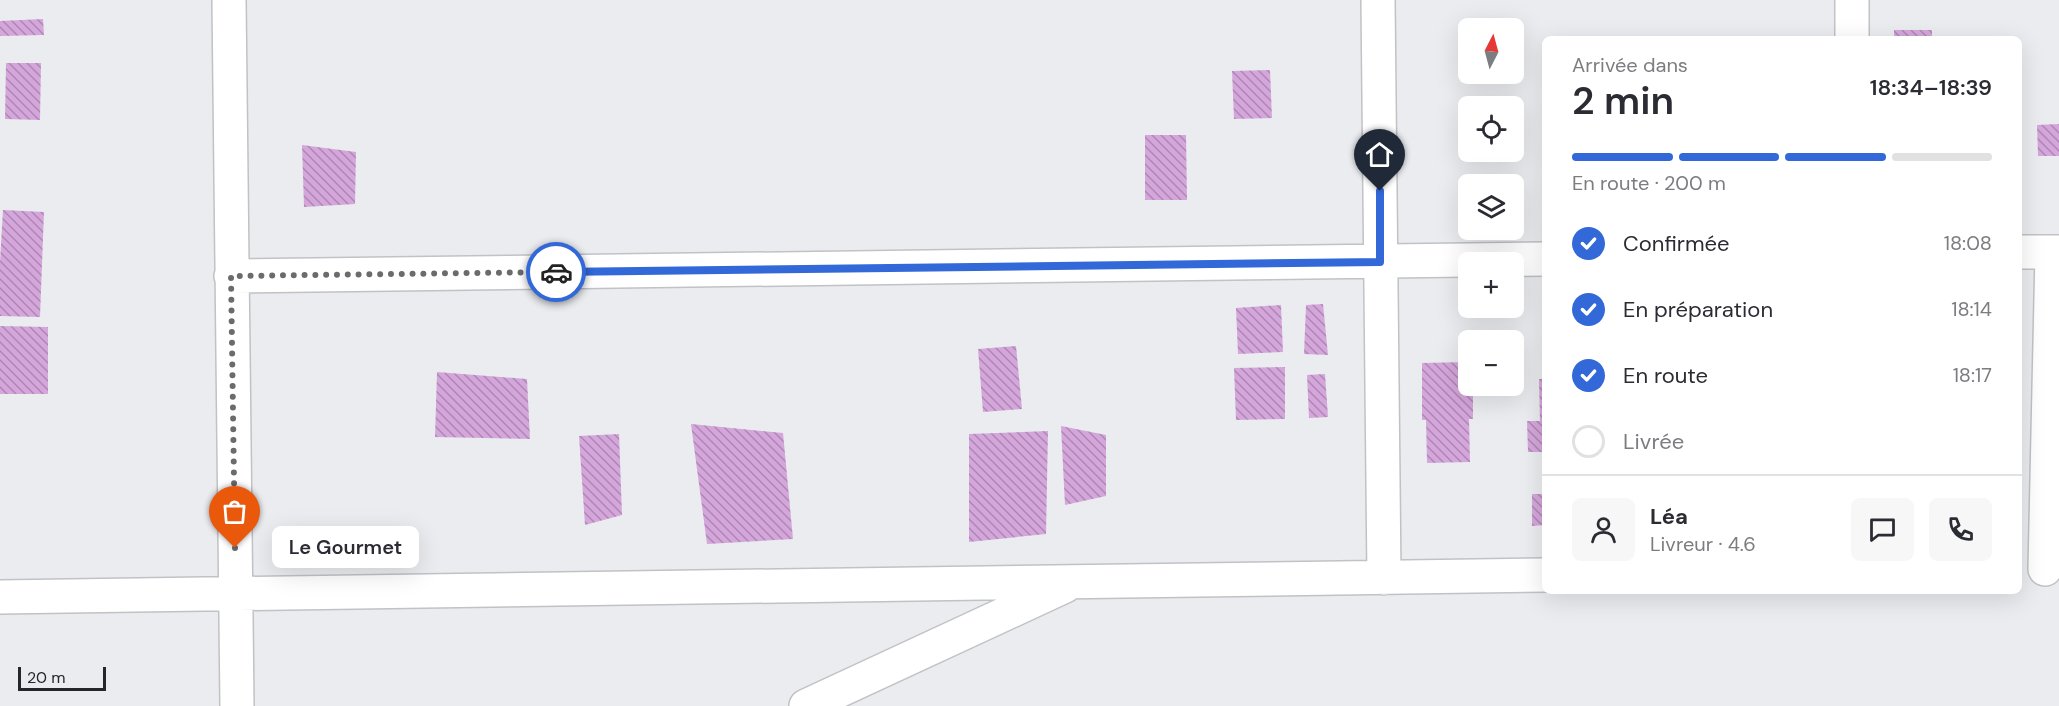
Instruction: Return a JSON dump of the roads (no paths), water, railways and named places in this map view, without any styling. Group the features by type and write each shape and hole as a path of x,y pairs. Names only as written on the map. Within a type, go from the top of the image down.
{"street":[{"path":"228,0 237,706"},
{"path":"1378,0 1384,578"},
{"path":"1852,0 1852,36"},
{"path":"2022,252 2056,252 2041,569"},
{"path":"231,276 1542,259"},
{"path":"0,597 1542,575"},
{"path":"807,706 1075,582"}],"place":[{"name":"Le Gourmet","path":"235,548"}]}
